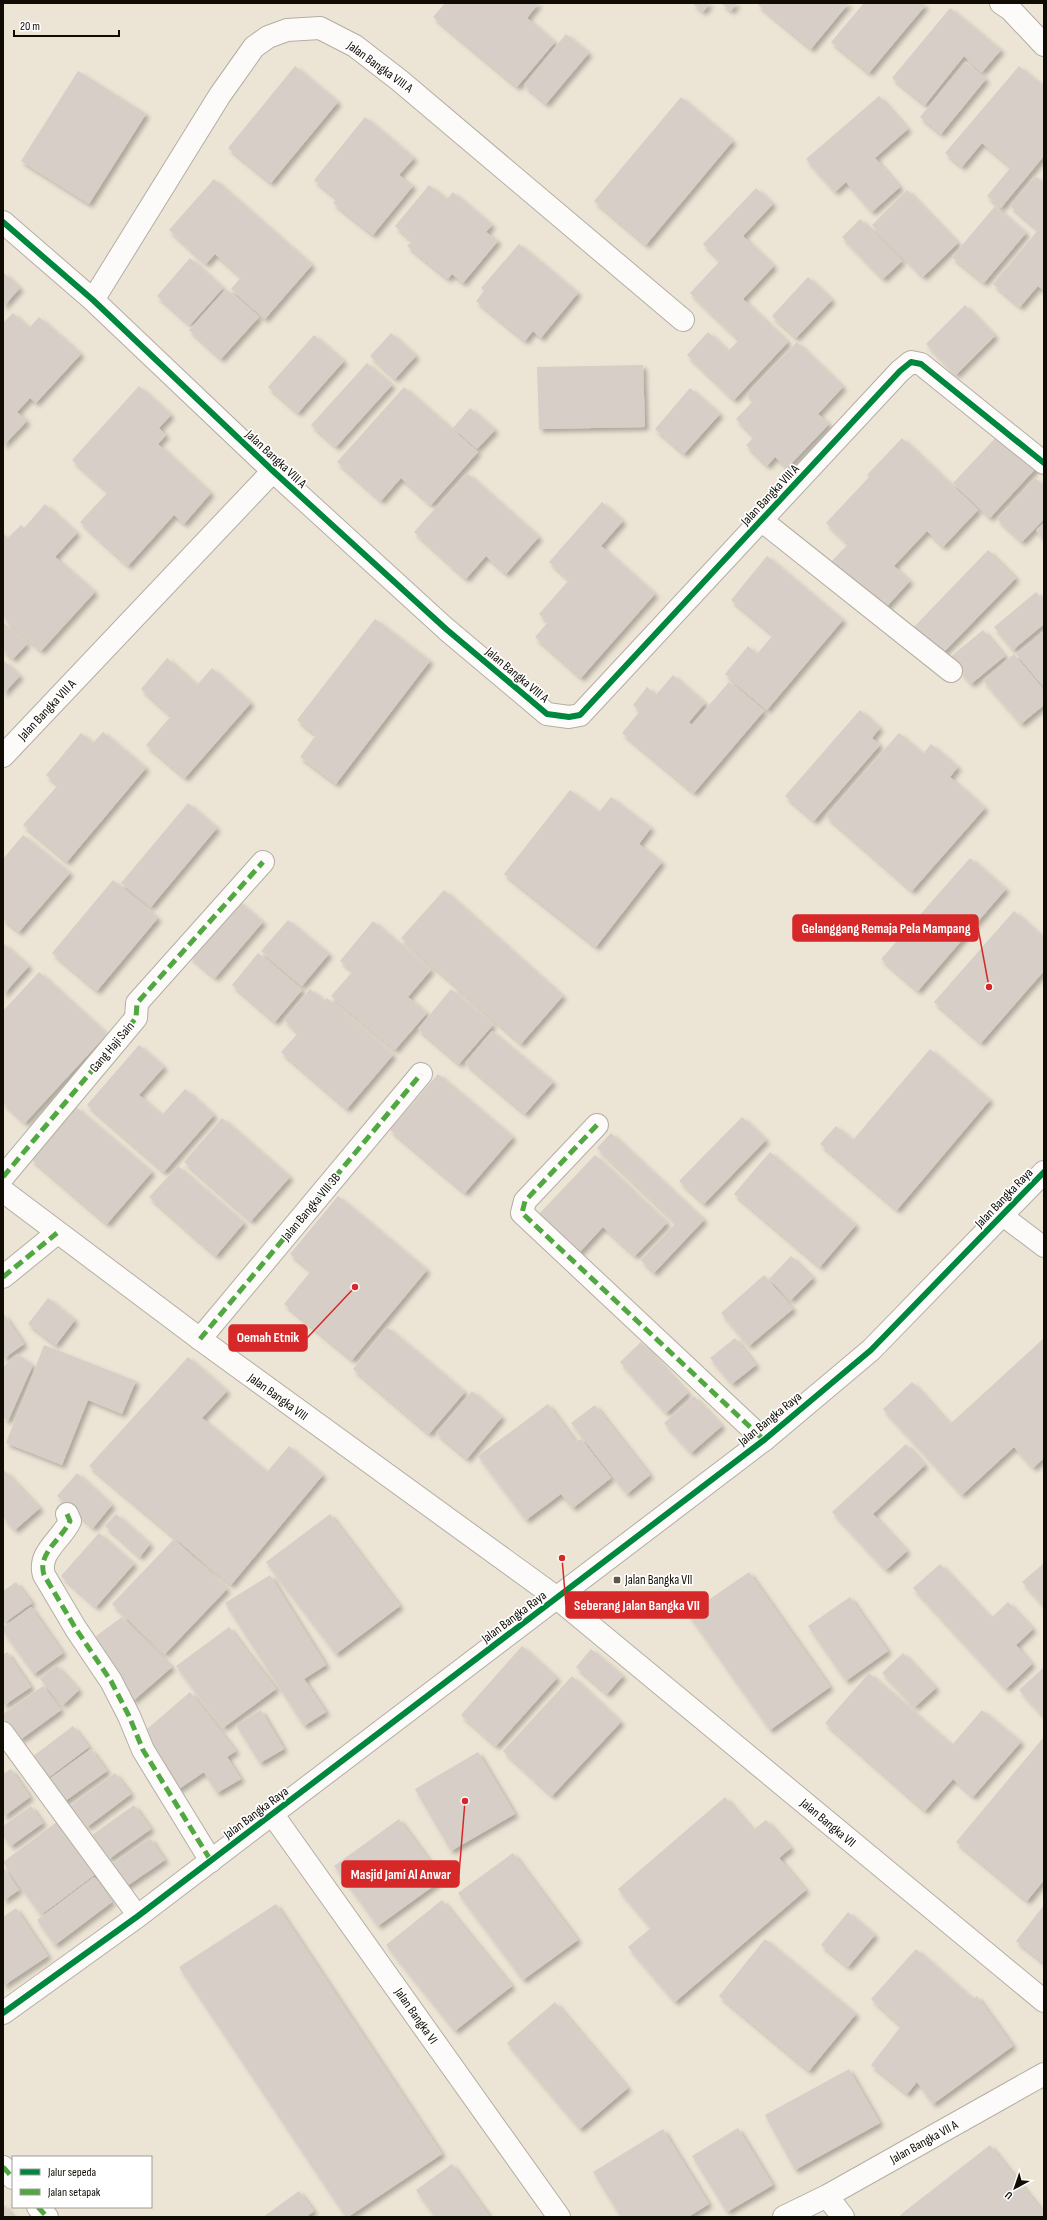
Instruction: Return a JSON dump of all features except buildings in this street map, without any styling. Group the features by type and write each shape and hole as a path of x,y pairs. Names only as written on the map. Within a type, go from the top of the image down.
{"street":[{"path":"1001,3 1010,9 1044,45"},
{"name":"Jalan Bangka VIII A","path":"92,300 220,95 254,47 268,37 287,30 320,28 355,46 400,80 683,320"},
{"name":"Jalan Bangka VIII A","path":"3,222 92,300 273,471 446,628 547,714 569,717 580,715 900,370 911,362 921,364 1044,463"},
{"name":"Jalan Bangka VIII A","path":"3,756 273,471"},
{"path":"761,520 952,671"},
{"name":"Gang Haji Sain","path":"3,1177 136,1018 137,1003 263,862"},
{"name":"Jalan Bangka VIII 3B","path":"200,1339 421,1074"},
{"path":"597,1125 525,1202 522,1212 764,1440"},
{"name":"Jalan Bangka Raya","path":"3,2013 138,1916 273,1815 764,1440 871,1350 1003,1216 1044,1172"},
{"name":"Jalan Bangka VIII","path":"3,1191 56,1233 200,1339 557,1598"},
{"path":"3,1277 56,1233"},
{"path":"67,1514 70,1521 43,1558 41,1567 44,1575 76,1629 111,1680 129,1716 143,1750 211,1861"},
{"name":"Jalan Bangka VII","path":"557,1598 1044,2001"},
{"name":"Jalan Bangka VI","path":"273,1815 559,2217"},
{"name":"Jalan Bangka VII A","path":"827,2196 1044,2074"},
{"path":"3,2167 12,2177"},
{"path":"784,2217 827,2196 843,2217"},
{"path":"39,2208 47,2217"}],"lane":[{"path":"1003,1216 1044,1248"},
{"path":"3,1732 138,1916"}],"marked path":[{"path":"3,1177 136,1018 137,1003 263,862"},
{"path":"200,1339 421,1074"},
{"path":"597,1125 525,1201 522,1213 764,1440"},
{"path":"3,1277 57,1233"},
{"path":"67,1514 70,1521 51,1546 44,1560 44,1575 76,1629 111,1681 129,1716 143,1750 211,1861"},
{"path":"3,2167 12,2177"},
{"path":"39,2208 47,2217"}],"cycle path":[{"path":"3,222 93,300 273,471 446,629 547,714 569,717 580,715 900,371 911,362 921,364 1044,463"},
{"path":"3,2013 138,1916 764,1440 871,1350 1044,1172"}],"place":[{"name":"Gelanggang Remaja Pela Mampang","path":"989,987"},
{"name":"Oemah Etnik","path":"355,1287"},
{"name":"Seberang Jalan Bangka VII","path":"562,1558"},
{"name":"Jalan Bangka VII","path":"617,1580"},
{"name":"Masjid Jami Al Anwar","path":"465,1801"}]}
